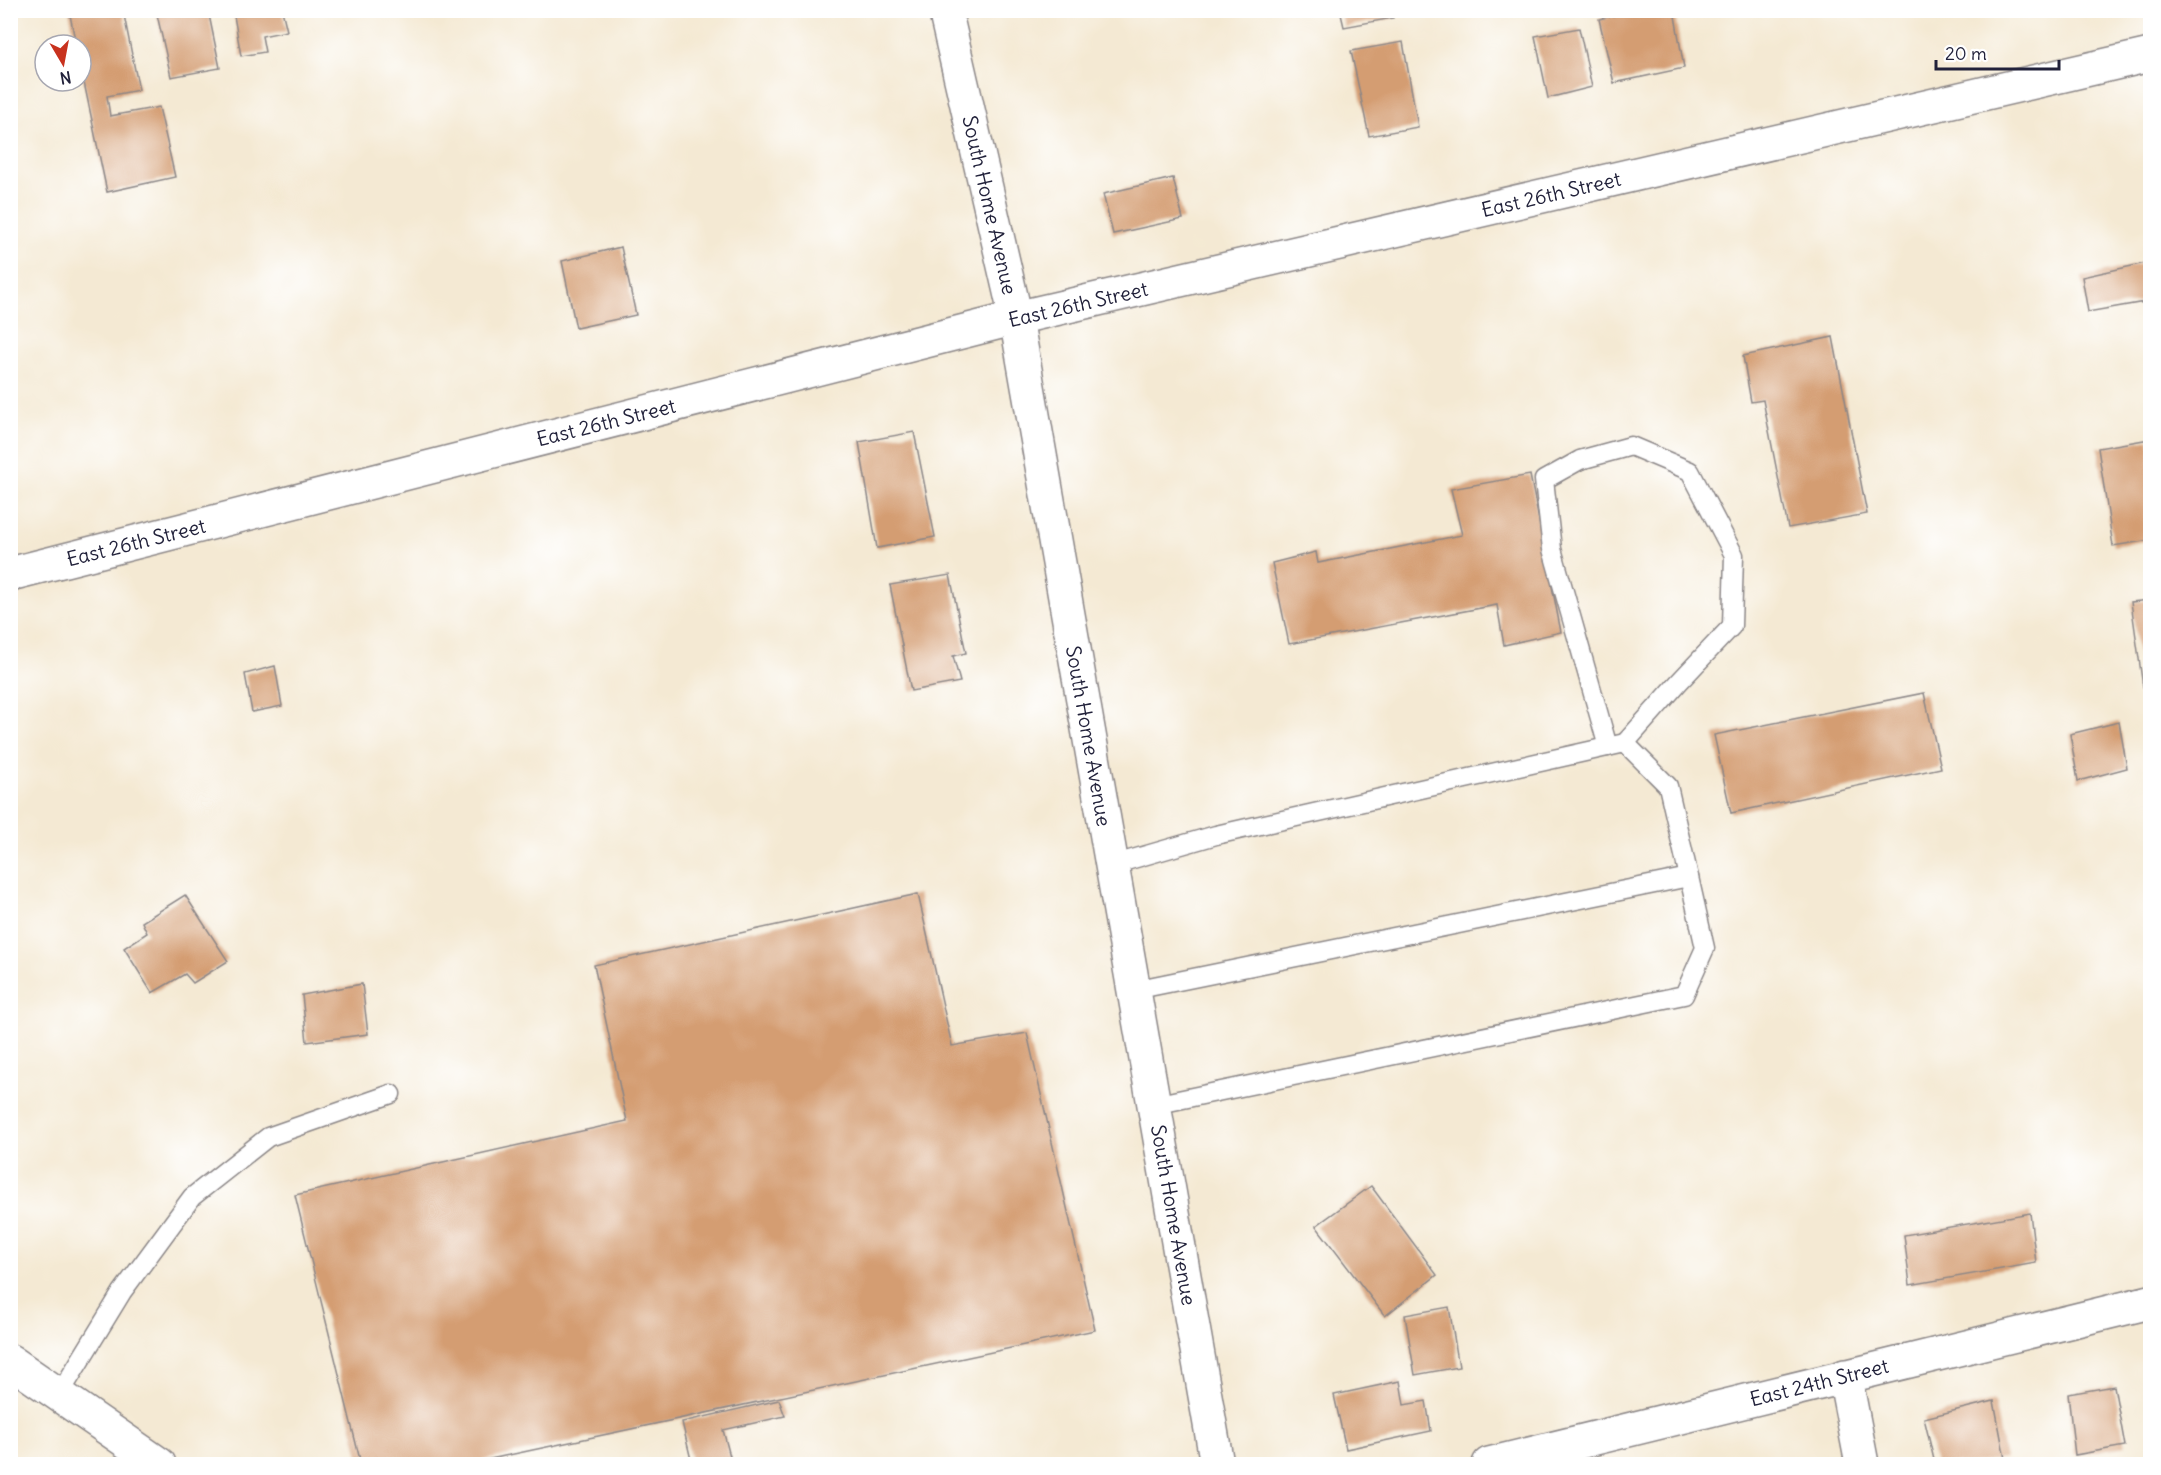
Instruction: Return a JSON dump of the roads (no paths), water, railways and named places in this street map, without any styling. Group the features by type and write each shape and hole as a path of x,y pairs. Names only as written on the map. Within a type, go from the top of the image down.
{"street":[{"name":"South Home Avenue","path":"945,10 1016,318 1217,1464"},
{"name":"East 26th Street","path":"10,574 1016,318 2151,56"},
{"name":"East 24th Street","path":"1489,1464 2151,1302"},
{"path":"10,1361 159,1464"},
{"path":"1845,1376 1862,1464"}],"lane":[{"path":"1112,865 1216,835 1616,745 1732,626 1734,555 1690,471 1631,446 1580,460 1544,480 1552,549 1616,745 1668,786 1705,948 1684,996 1154,1105"},
{"path":"1134,990 1689,877"},
{"path":"59,1395 122,1292 192,1197 268,1137 391,1095"}]}
